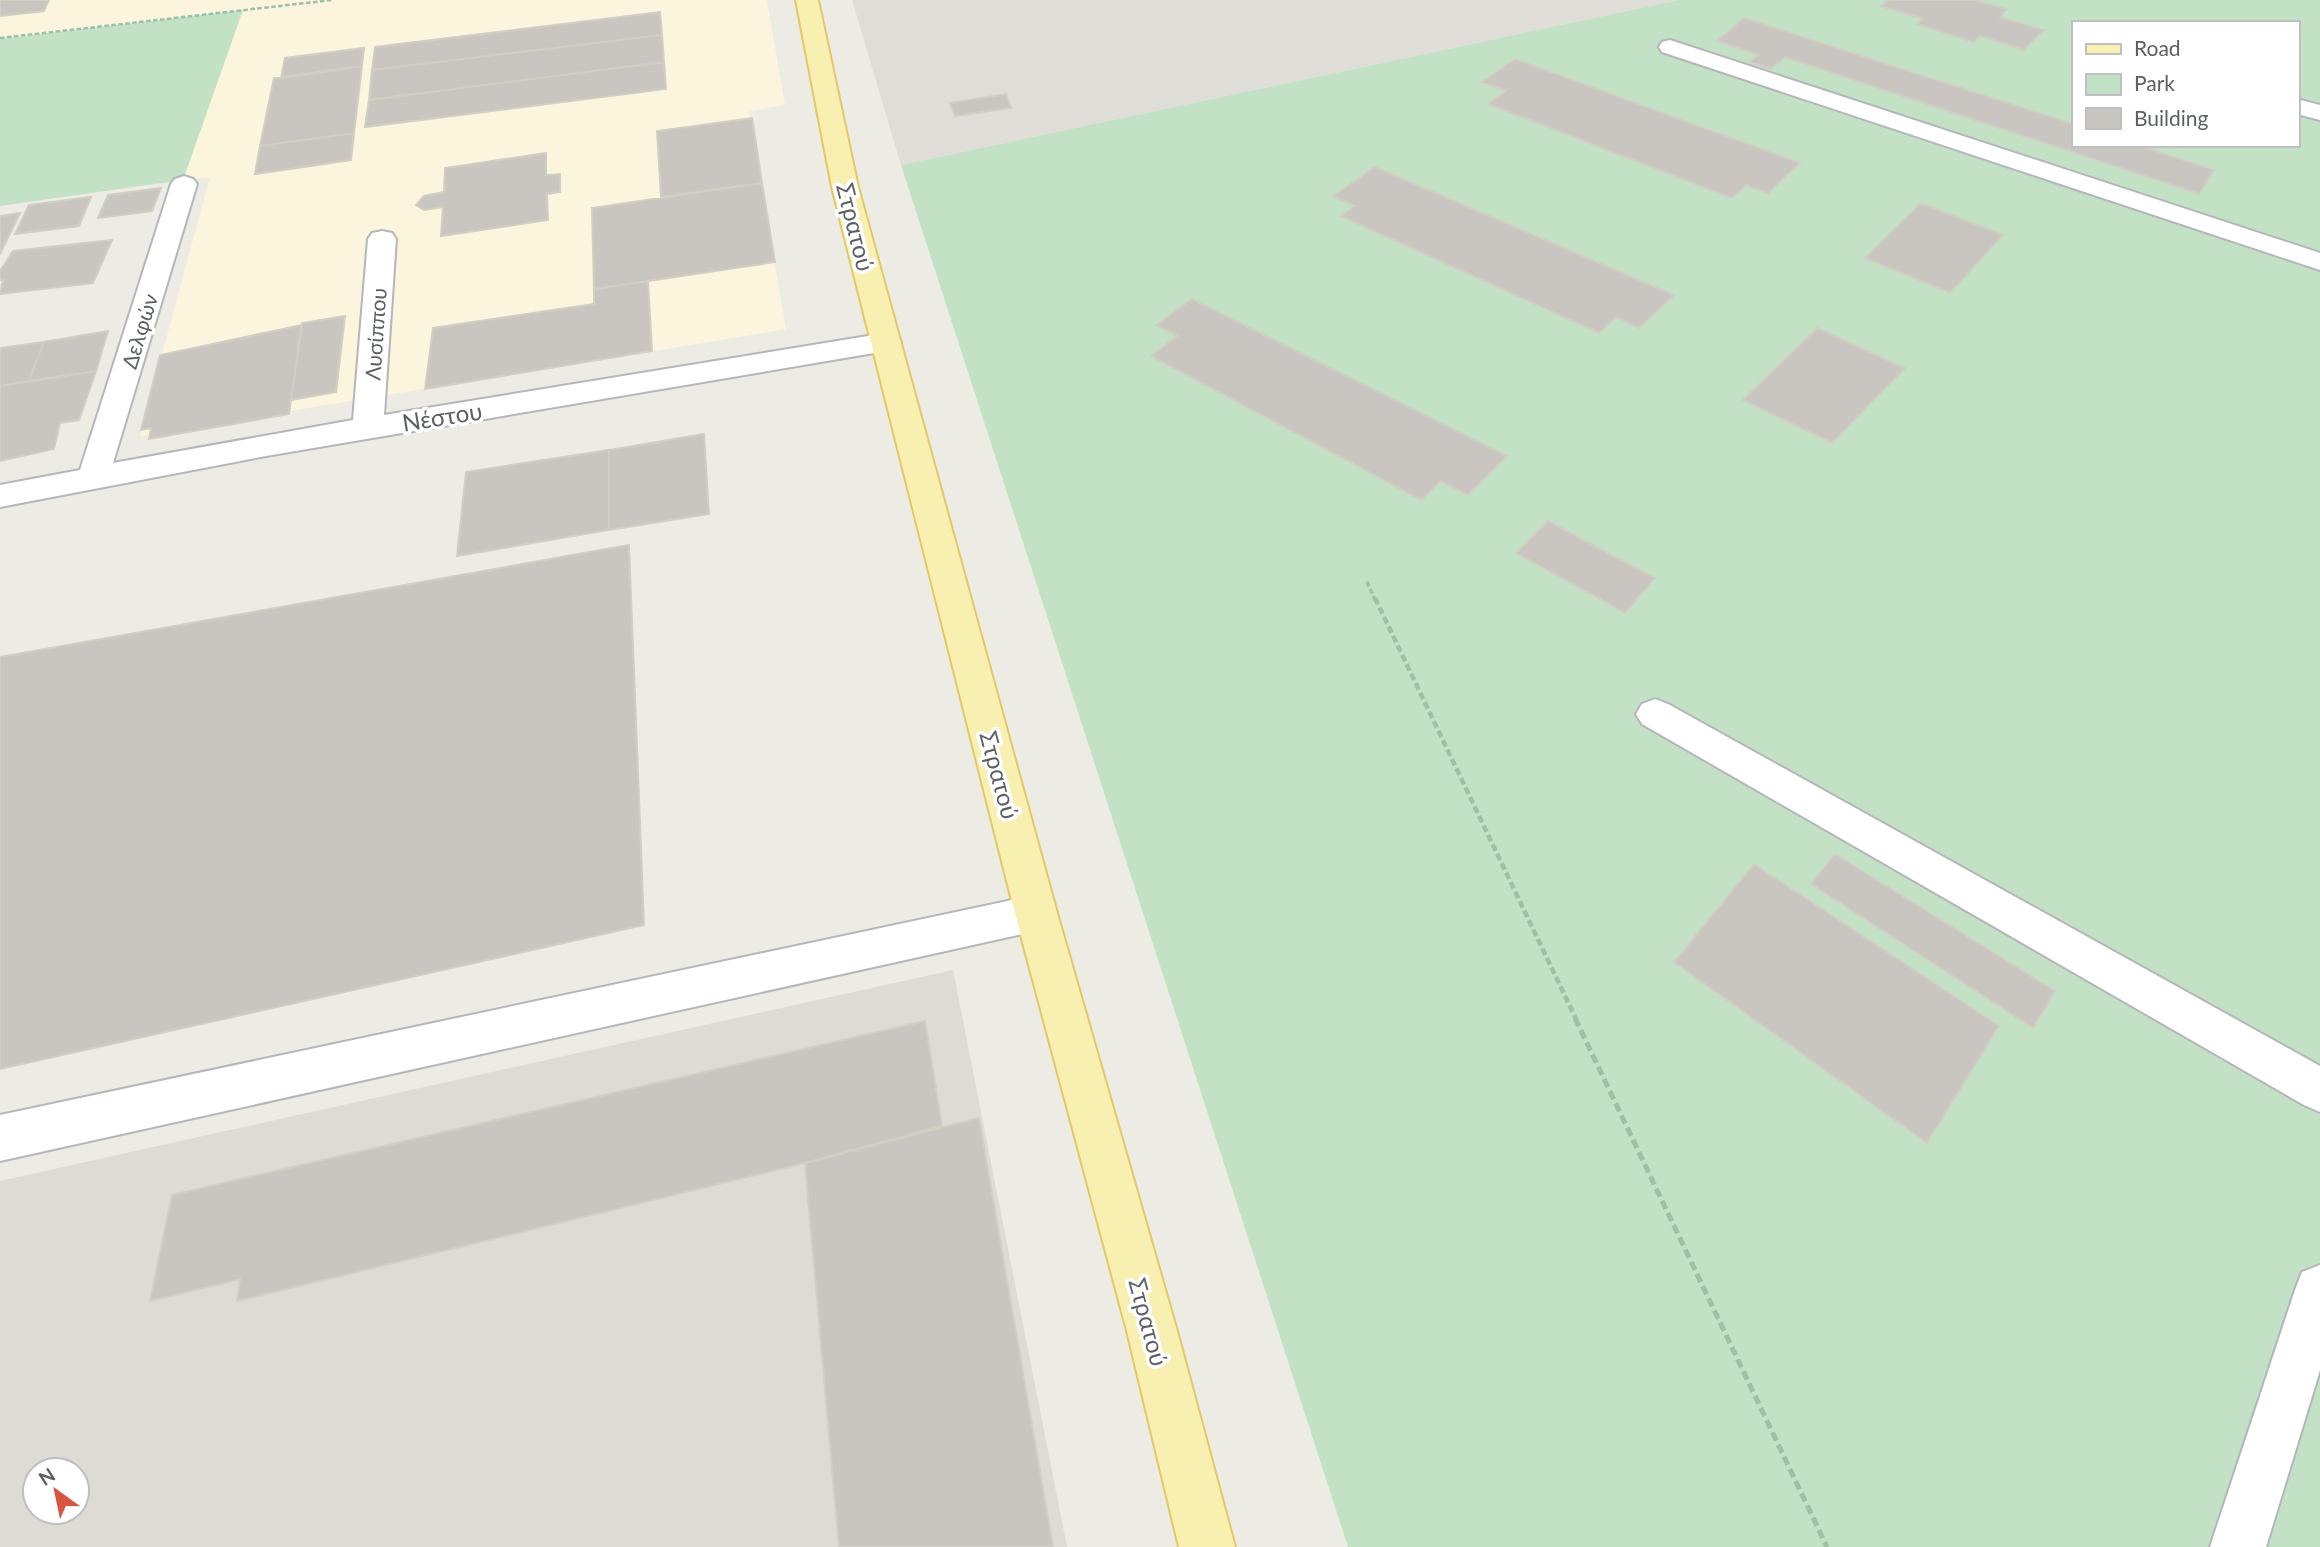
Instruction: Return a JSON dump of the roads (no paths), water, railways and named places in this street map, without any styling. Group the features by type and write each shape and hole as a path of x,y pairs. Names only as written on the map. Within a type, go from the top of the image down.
{"main road":[{"name":"Στρατού","path":"807,0 845,187 1036,913 1152,1331 1207,1547"}],"street":[{"path":"1670,47 2320,262"},
{"path":"2299,107 2320,113"},
{"name":"Δελφών","path":"93,478 184,184"},
{"name":"Λυσίππου","path":"368,428 382,239"},
{"name":"Νέστου","path":"0,496 368,428 886,342"},
{"path":"1655,714 2320,1090"},
{"path":"0,1138 1036,913"},
{"path":"2238,1547 2320,1290"}]}
